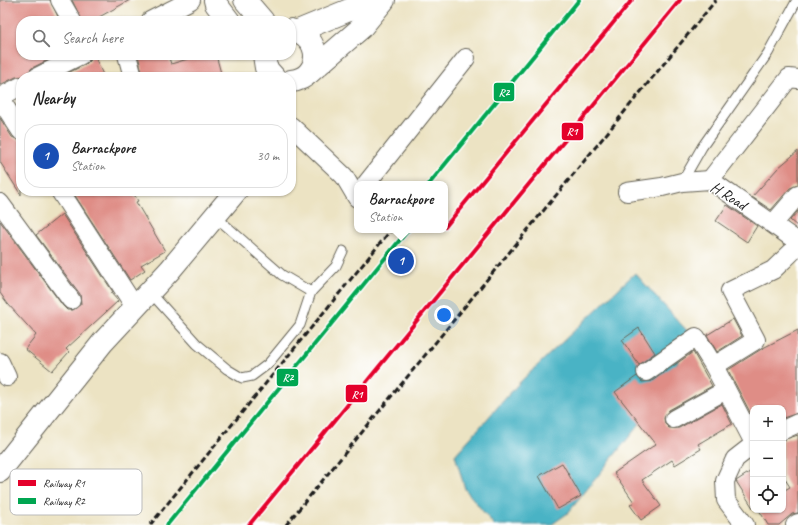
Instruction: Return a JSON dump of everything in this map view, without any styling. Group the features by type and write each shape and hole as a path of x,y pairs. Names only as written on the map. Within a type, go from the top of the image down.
{"main road":[{"path":"215,0 216,4 225,16"},
{"path":"245,0 259,16"},
{"path":"296,31 354,8 383,1"},
{"path":"297,84 361,28 383,1"},
{"path":"296,32 309,38 315,50 315,62 297,84"},
{"path":"0,471 103,342 143,300 232,196"}],"street":[{"path":"60,0 69,16"},
{"path":"160,16 191,0"},
{"path":"369,181 466,58"},
{"path":"47,72 71,60"},
{"path":"128,60 131,72"},
{"path":"710,180 789,78 798,79"},
{"path":"16,89 0,98 16,123"},
{"path":"296,131 354,187"},
{"name":"H Road","path":"627,192 662,187 682,182 710,180 798,242"},
{"path":"773,224 798,195"},
{"path":"64,196 143,300"},
{"path":"0,203 71,300"},
{"path":"714,366 756,340 730,291 773,270 798,246"},
{"path":"646,372 696,338 714,366 750,435"},
{"path":"674,419 726,390"},
{"path":"786,429 798,423"},
{"path":"745,525 726,500 725,481 735,459 750,448"}],"lane":[{"path":"682,182 702,147 768,53 797,0"},
{"path":"216,216 282,275 311,292"},
{"path":"143,300 227,369 242,378 252,376 268,364 300,325 311,292 336,266 343,251"}],"water":[{"path":"635,273 689,333 666,391 568,513 551,525 494,525 465,489 455,455 520,382"}],"building":[{"path":"0,0 50,0 58,16 16,16 16,60 48,60 32,68 28,72 16,72 16,77 0,85"},
{"path":"72,0 130,0 101,16 80,16"},
{"path":"90,60 96,60 102,72 70,72 86,64"},
{"path":"139,60 170,60 171,64 184,60 217,60 221,72 142,72"},
{"path":"0,118 12,137 16,139 16,187 0,162"},
{"path":"798,151 798,185 790,188 771,210 752,197 778,168"},
{"path":"75,196 135,196 138,201 136,202 165,251 141,265 145,270 130,280"},
{"path":"727,205 757,226 747,242 716,221"},
{"path":"798,211 798,227 790,220"},
{"path":"62,214 113,292 111,293 118,301 66,349 69,352 52,371 25,349 36,335 0,293 0,221 63,306 67,310 73,310 81,304 80,294 36,235"},
{"path":"733,319 742,336 717,352 707,335"},
{"path":"639,328 655,353 639,365 622,340"},
{"path":"798,330 798,413 786,417 786,405 750,405 750,412 728,370 763,348"},
{"path":"693,352 712,386 669,410 664,418 665,424 669,428 679,428 722,404 732,424 698,444 701,449 675,465 672,460 642,480 661,506 641,520 630,505 634,502 614,473 656,444 615,392 637,376 642,382 652,381"},
{"path":"798,435 798,513 792,514 779,525 768,525 761,513 786,513 786,489 790,487 786,481 786,439"},
{"path":"562,463 581,496 558,509 539,476"},
{"path":"750,472 750,503 736,481"}],"railway":[{"path":"431,181 579,0"},
{"path":"249,525 680,0"},
{"path":"286,525 716,0"},
{"path":"150,525 389,233"}],"rail line":[{"name":"R2","path":"431,181 579,0"},
{"name":"R1","path":"448,223 632,0"},
{"name":"R1","path":"249,525 680,0"},
{"name":"R2","path":"167,525 406,233"}],"place":[{"name":"Barrackpore","path":"401,261"}]}
